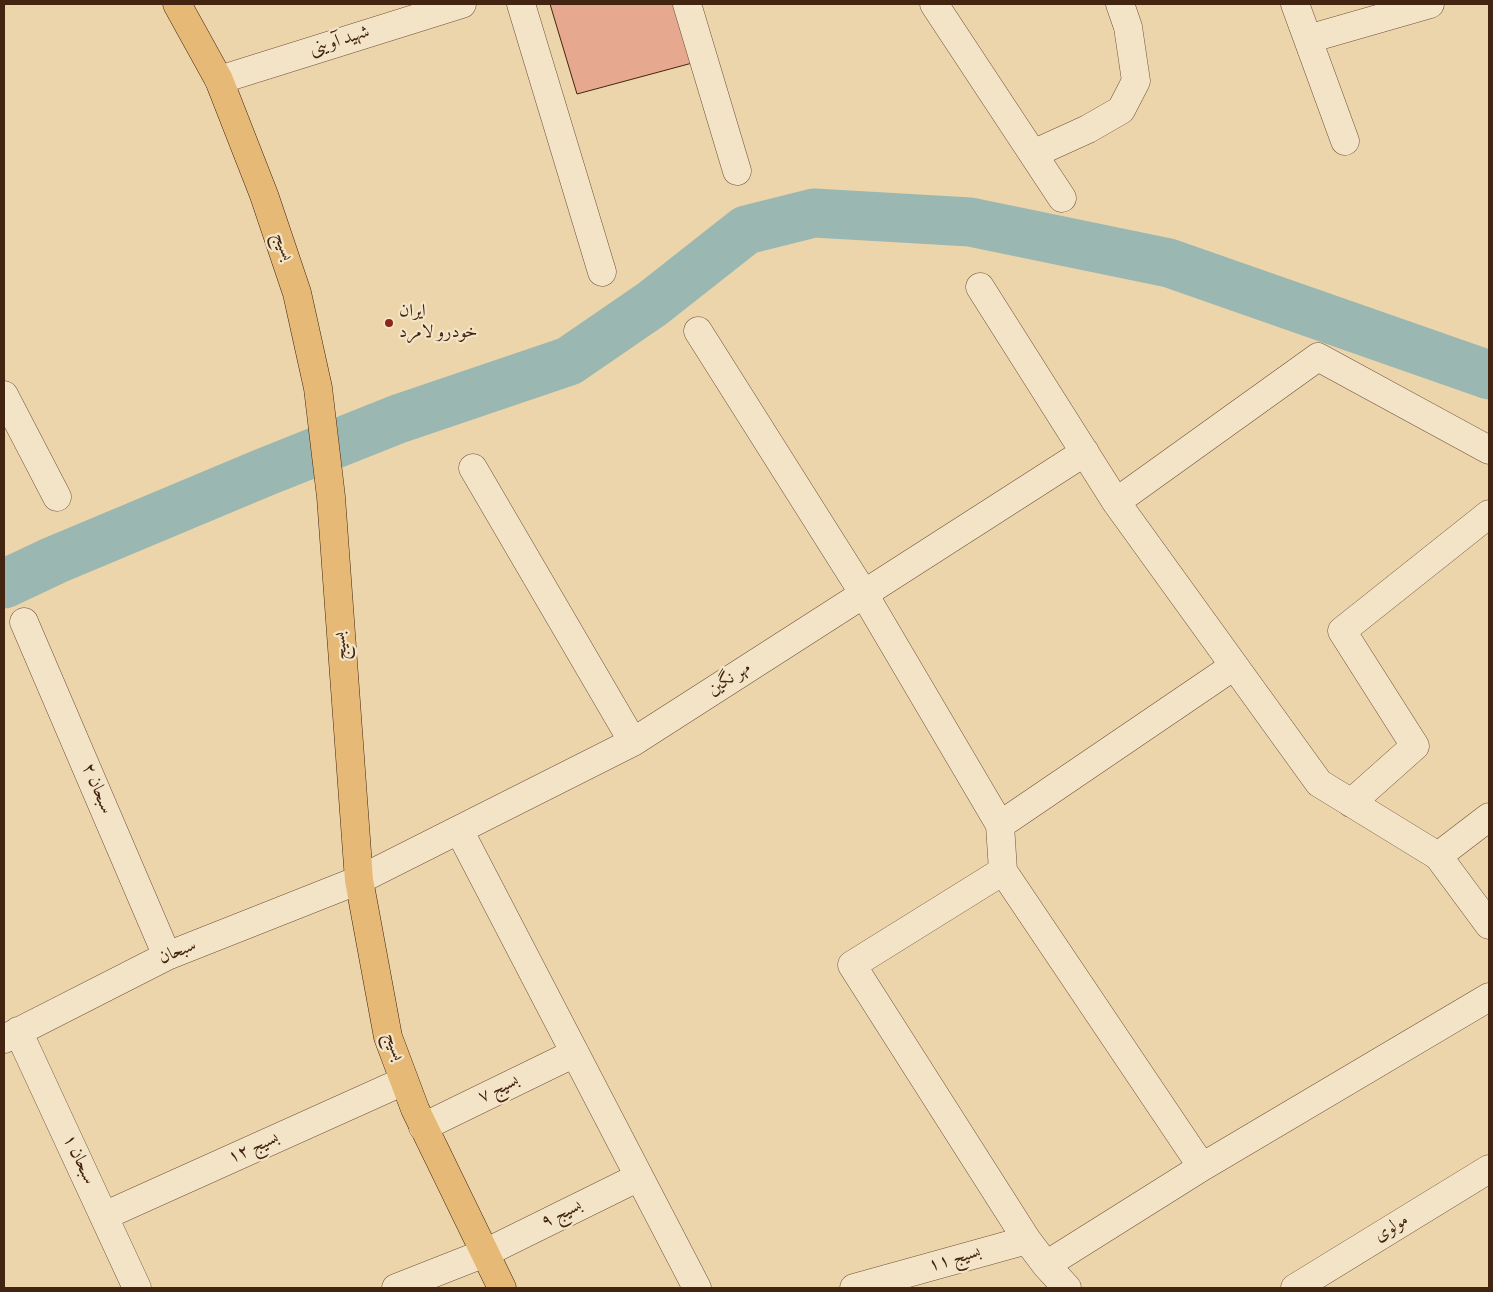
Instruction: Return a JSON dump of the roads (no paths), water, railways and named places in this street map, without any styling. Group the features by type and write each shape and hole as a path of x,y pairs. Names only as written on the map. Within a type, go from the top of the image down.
{"main road":[{"name":"بسیج","path":"177,4 219,80 264,195 297,293 318,388 331,497 359,880 388,1037 404,1081 424,1126 502,1288"}],"street":[{"name":"شهید آوینی","path":"219,80 462,4"},
{"path":"521,4 602,272"},
{"path":"687,4 737,171"},
{"path":"934,4 1062,198"},
{"path":"1033,154 1088,129 1121,110 1136,81 1128,26 1120,4"},
{"path":"1295,4 1345,141"},
{"path":"1308,40 1430,4"},
{"path":"980,287 1116,502 1318,783 1438,856 1489,925"},
{"path":"698,331 864,594 1000,825 1003,871 1202,1167"},
{"path":"1116,502 1318,357 1489,450"},
{"path":"4,395 57,497"},
{"name":"مهر نگین","path":"359,880 633,742 1085,452"},
{"path":"473,468 633,742"},
{"path":"1351,803 1415,746 1342,631 1489,514"},
{"name":"سبحان ۲","path":"24,622 167,956"},
{"path":"1000,825 1234,666"},
{"path":"1438,856 1489,816"},
{"path":"459,830 697,1288"},
{"path":"1003,871 852,965 1027,1240 1046,1265 1068,1288"},
{"name":"سبحان","path":"11,1035 167,956 359,880"},
{"path":"1046,1265 1202,1167 1489,997"},
{"name":"سبحان ۱","path":"11,1035 104,1216 137,1288"},
{"name":"بسیج ۷","path":"424,1126 575,1052"},
{"name":"بسیج ۱۲","path":"104,1216 404,1081"},
{"name":"مولوی","path":"1295,1288 1489,1169"},
{"name":"بسیج ۹","path":"396,1288 486,1253 639,1177"},
{"name":"بسیج ۱۱","path":"854,1288 1027,1240"}],"waterway":[{"path":"4,584 55,560 265,472 398,419 569,361 652,304 746,230 814,213 970,222 1169,263 1489,375"}],"place":[{"name":"ایران خودرو لامرد","path":"389,323"}]}
